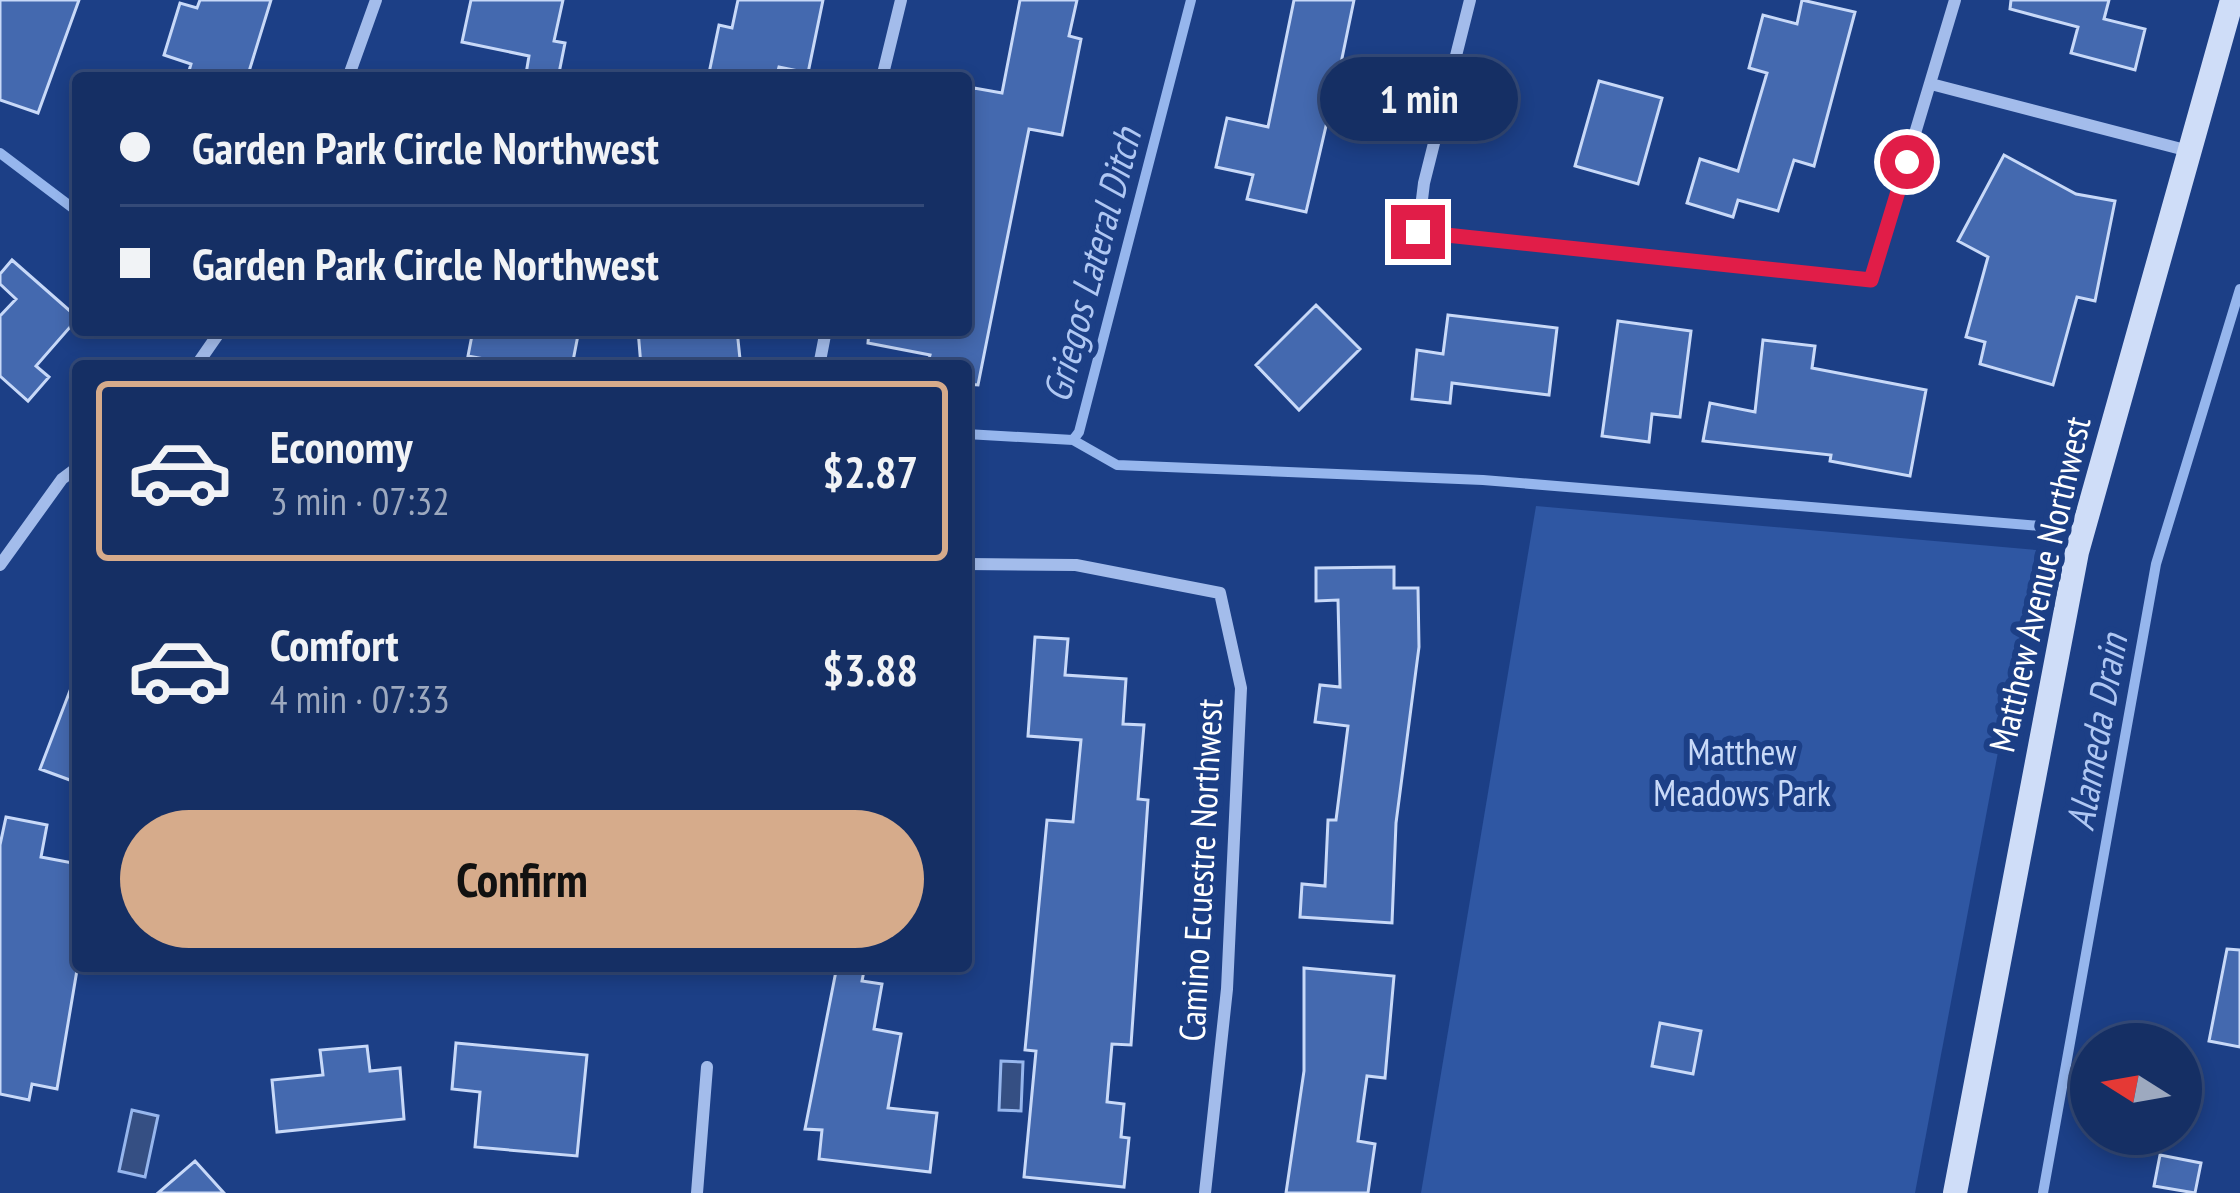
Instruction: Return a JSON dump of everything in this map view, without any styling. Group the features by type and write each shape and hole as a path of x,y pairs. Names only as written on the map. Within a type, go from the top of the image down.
{"street":[{"path":"350,72 376,0"},
{"path":"883,72 901,0"},
{"path":"1469,0 1424,183 1418,232 1871,280 1955,0"},
{"name":"Matthew Avenue Northwest","path":"1955,1193 2077,552 2232,0"},
{"path":"1931,83 2189,152"},
{"path":"0,565 72,472"},
{"name":"Camino Ecuestre Northwest","path":"972,564 1076,566 1220,593 1241,688 1227,989 1205,1193"},
{"path":"698,1193 707,1067"}],"green space":[{"name":"Matthew Meadows Park","path":"1536,506 2036,550 1915,1193 1421,1193"}],"shaded area":[{"path":"1001,1061 1023,1062 1021,1111 999,1110"},
{"path":"132,1110 158,1116 145,1177 119,1171"}],"building":[{"path":"0,0 79,0 38,113 0,100"},
{"path":"200,0 271,0 249,72 189,72 191,64 164,55 180,3 197,8"},
{"path":"471,0 563,0 554,41 565,43 559,72 526,72 529,56 462,42"},
{"path":"738,0 823,0 808,72 779,67 778,72 709,72 719,25 732,28"},
{"path":"1020,0 1077,0 1069,36 1081,39 1062,135 1029,129 978,385 972,384 972,360 929,360 930,355 868,343 869,336 972,336 972,98 974,88 1002,93"},
{"path":"1294,0 1354,0 1341,63 1373,70 1366,102 1333,96 1306,212 1247,199 1253,175 1216,167 1227,118 1268,127"},
{"path":"1802,0 1855,12 1814,166 1794,160 1778,211 1738,200 1733,217 1687,203 1700,159 1738,171 1767,73 1749,68 1763,15 1797,24"},
{"path":"2011,0 2109,0 2104,19 2145,29 2135,70 2071,53 2078,27 2010,9"},
{"path":"1599,81 1662,98 1638,184 1575,166"},
{"path":"2004,155 2076,194 2115,201 2095,301 2077,297 2053,385 1980,364 1985,342 1966,337 1988,257 1958,241"},
{"path":"12,260 72,313 72,325 36,366 49,377 28,401 0,376 0,316 16,299 0,284 0,274"},
{"path":"1316,305 1360,349 1299,410 1256,365"},
{"path":"1448,315 1557,328 1549,395 1452,383 1450,403 1412,399 1417,350 1443,354"},
{"path":"1618,321 1691,331 1680,417 1652,414 1649,442 1602,436"},
{"path":"472,336 578,336 573,360 468,356"},
{"path":"638,336 738,336 740,359 640,360"},
{"path":"1763,340 1815,346 1812,368 1926,390 1910,476 1830,461 1831,455 1703,441 1710,403 1755,412"},
{"path":"1394,567 1394,588 1418,588 1419,647 1396,823 1392,923 1300,917 1302,884 1325,886 1328,820 1336,820 1348,726 1315,722 1320,685 1340,687 1338,600 1316,601 1316,568"},
{"path":"1035,637 1068,639 1065,675 1126,679 1123,724 1144,725 1138,799 1148,800 1131,1045 1112,1044 1107,1102 1124,1104 1121,1137 1129,1138 1124,1187 1024,1177 1036,1051 1025,1050 1047,820 1073,822 1081,740 1028,736"},
{"path":"72,685 72,781 40,769"},
{"path":"6,817 47,825 41,857 72,863 72,972 77,972 57,1089 32,1084 29,1100 0,1094 0,845"},
{"path":"2227,949 2240,950 2240,1047 2209,1041"},
{"path":"1304,968 1394,976 1385,1078 1367,1076 1358,1141 1375,1144 1368,1193 1286,1193 1304,1071"},
{"path":"836,972 864,972 862,981 882,984 874,1029 901,1034 888,1108 937,1113 930,1172 819,1159 822,1130 805,1129"},
{"path":"1660,1023 1701,1031 1693,1074 1652,1066"},
{"path":"456,1043 587,1055 577,1156 475,1147 480,1092 452,1089"},
{"path":"367,1046 370,1071 400,1068 404,1119 277,1132 272,1080 323,1075 320,1050"},
{"path":"2160,1155 2201,1163 2195,1193 2154,1186"},
{"path":"195,1161 224,1193 158,1193"}],"waterway":[{"name":"Griegos Lateral Ditch","path":"972,434 1073,440 1079,432 1191,0"},
{"name":"Griegos Lateral Ditch","path":"0,153 72,207"},
{"name":"Alameda Drain","path":"2043,1193 2156,564 2240,289"},
{"path":"1073,440 1117,465 1483,480 2053,527"}],"route":[{"path":"1418,232 1871,280 1907,162"}]}
